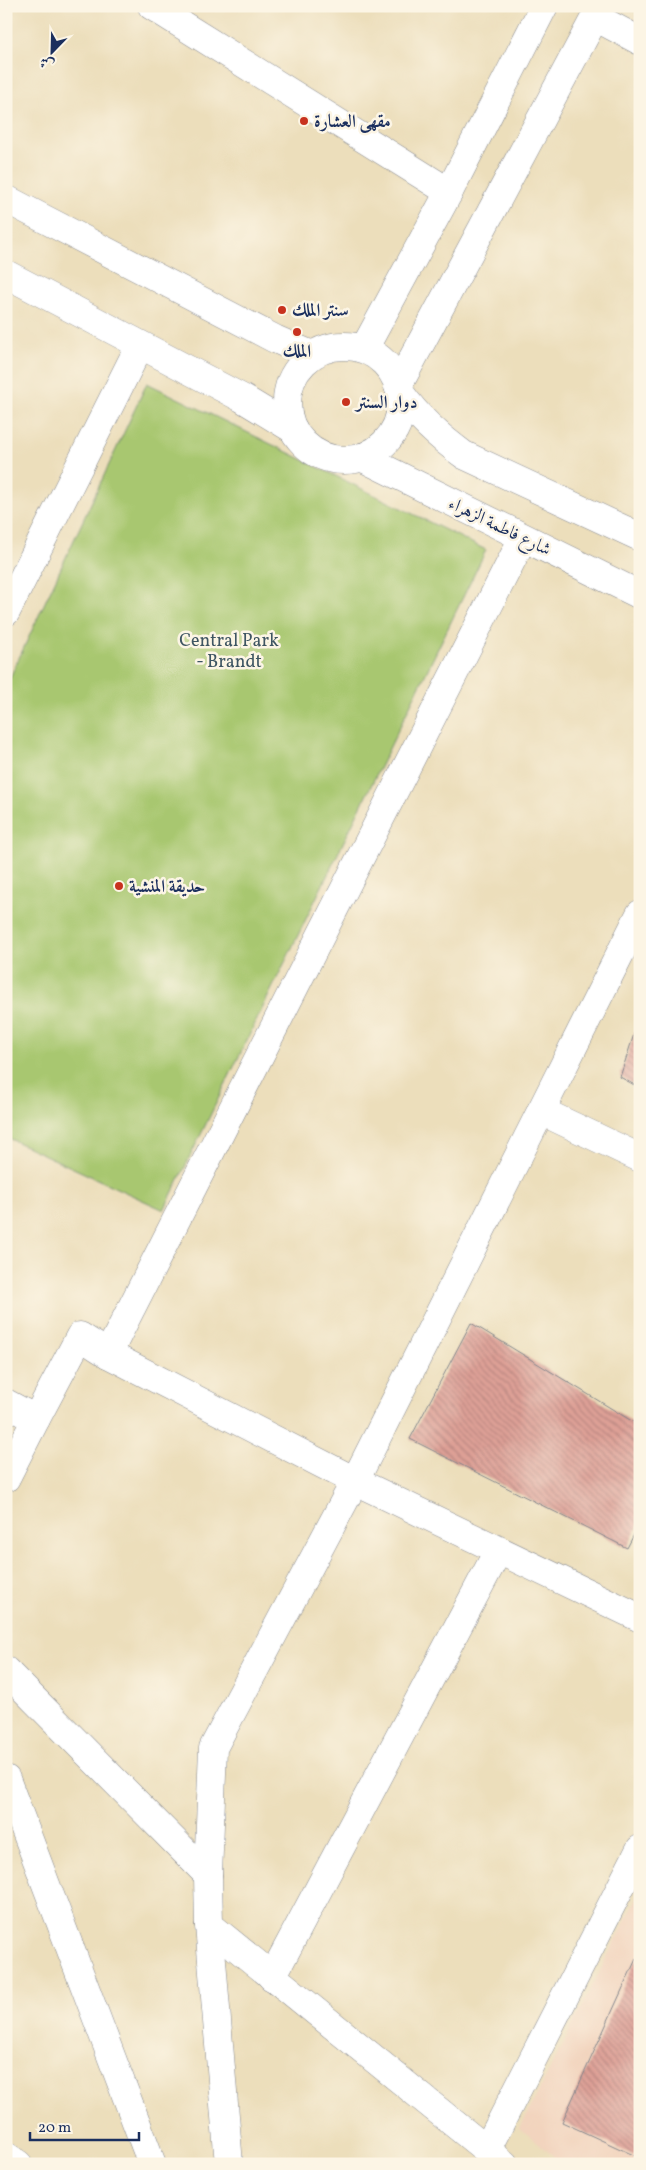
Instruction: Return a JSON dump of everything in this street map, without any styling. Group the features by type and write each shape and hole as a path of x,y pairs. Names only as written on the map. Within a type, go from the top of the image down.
{"street":[{"path":"152,6 449,192"},
{"path":"364,349 449,192 544,6"},
{"path":"640,41 598,12 399,390 401,410 396,426 388,440 375,450 361,457 341,460 322,455 305,444 293,429 287,413 286,396 291,380 300,366 312,355 338,346 364,349 379,357 391,370 399,390 418,418 440,438 464,455 640,537"},
{"path":"6,199 274,339 312,355"},
{"path":"6,274 242,398 293,429"},
{"path":"6,612 140,345"},
{"name":"شارع فاطمة الزهراء","path":"361,457 640,595"},
{"path":"108,1354 523,538"},
{"path":"229,2164 209,1925 208,1875 214,1748 355,1481 640,914"},
{"path":"541,1111 640,1158"},
{"path":"6,1478 80,1336 108,1354 355,1481 640,1618"},
{"path":"6,1403 36,1419"},
{"path":"272,1977 498,1551"},
{"path":"6,1671 208,1875"},
{"path":"6,1779 152,2164"},
{"path":"209,1925 495,2156 640,1849"},
{"path":"6,2156 18,2164"}],"shaded area":[{"path":"640,1892 640,2164 563,2164 520,2128"}],"green space":[{"name":"Central Park - Brandt","path":"147,383 486,550 164,1210 6,1137 6,686"}],"building":[{"path":"640,1019 640,1088 620,1077"},
{"path":"471,1323 640,1426 640,1523 627,1548 410,1439"},
{"path":"636,1959 640,1961 640,2158 562,2122"}],"place":[{"name":"مقهى العشارة","path":"304,121"},
{"name":"سنتر الملك","path":"282,310"},
{"name":"الملك","path":"297,332"},
{"name":"دوار السنتر","path":"346,402"},
{"name":"حديقة المنشية","path":"119,886"}]}
